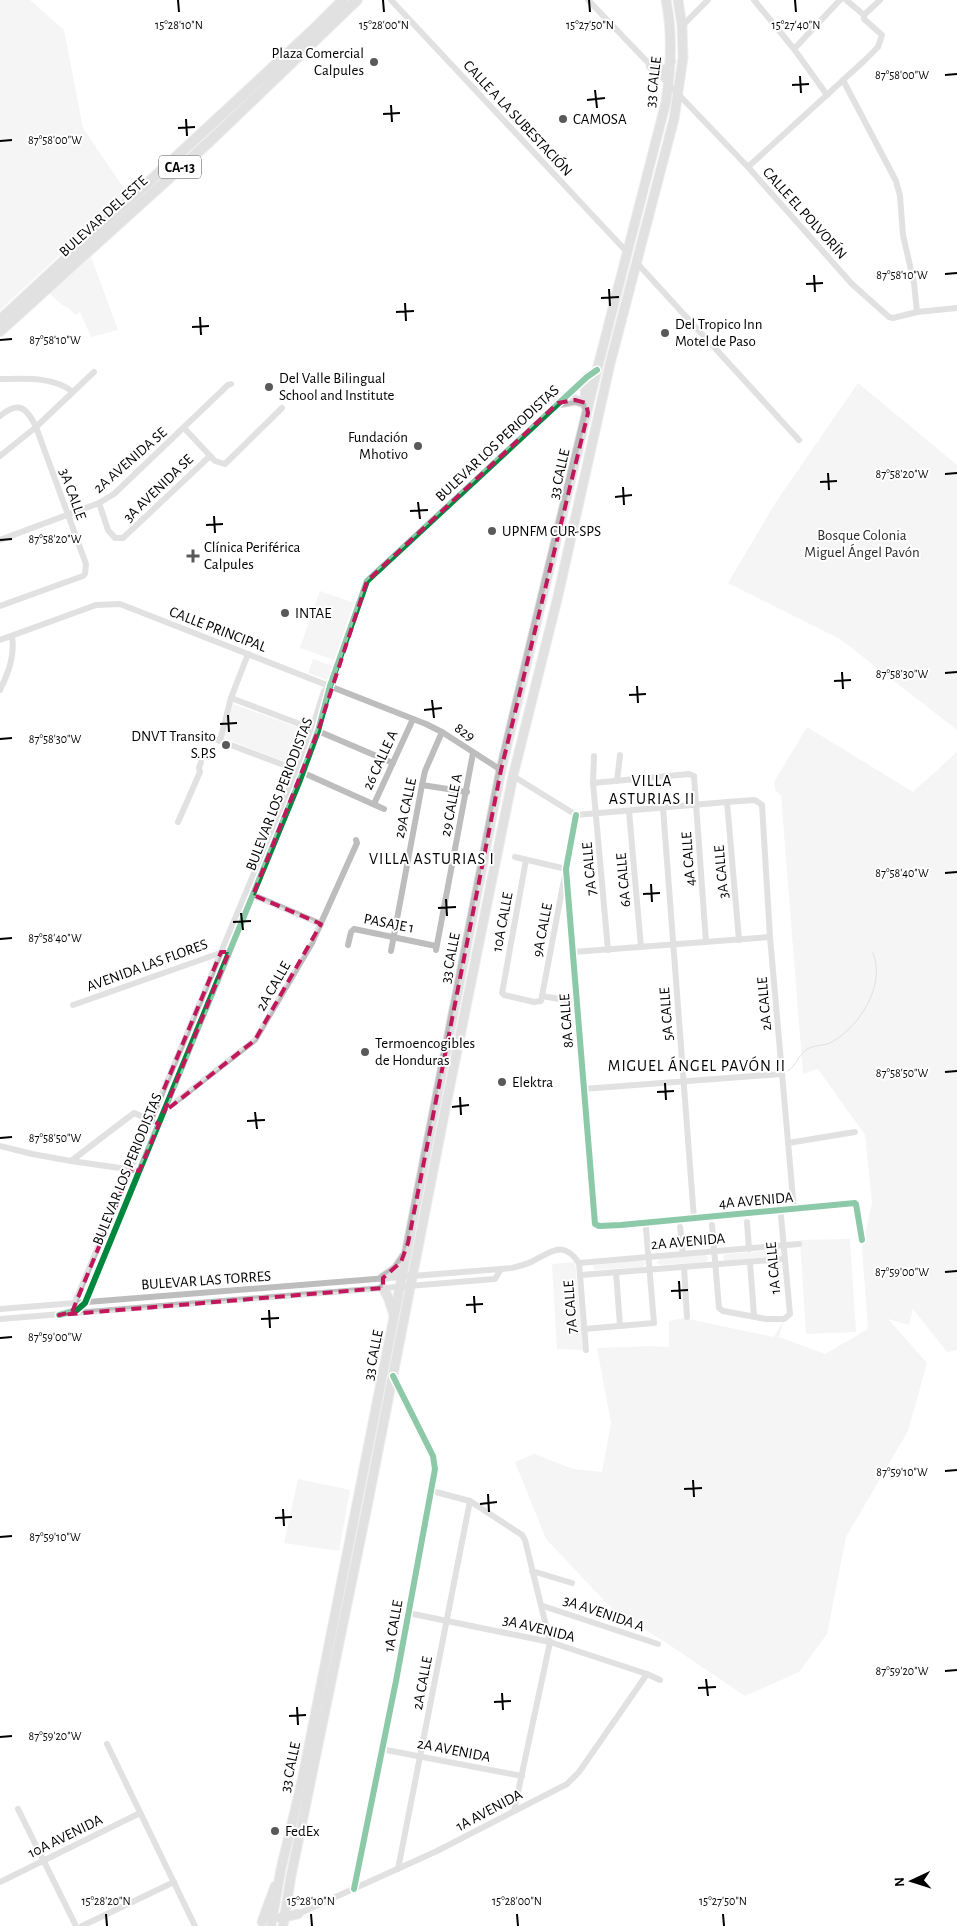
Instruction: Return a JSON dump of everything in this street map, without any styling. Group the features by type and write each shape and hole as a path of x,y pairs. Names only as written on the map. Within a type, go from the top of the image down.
{"highway":[{"name":"BULEVAR DEL ESTE","path":"0,331 343,0"},
{"name":"BULEVAR DEL ESTE","path":"0,320 143,194 209,142 356,0"}],"main road":[{"name":"33 CALLE","path":"272,1924 282,1869 304,1772 501,770 597,370 648,166 662,120 671,61 670,22 666,0"},
{"name":"33 CALLE","path":"272,1924 393,1376 513,776 557,600 619,328 679,94 683,58 682,26 678,0"},
{"path":"651,66 661,70 668,69 671,61"},
{"path":"657,183 659,156 664,135 662,120"},
{"path":"597,424 596,417 603,378 601,372 597,370 602,368 606,361 619,328"},
{"path":"587,377 585,387 588,413"},
{"path":"558,403 575,400 586,403"},
{"path":"394,1317 383,1283 401,1262 407,1248"},
{"path":"272,1924 298,1914"}],"street":[{"name":"CALLE A LA SUBESTACIÓN","path":"391,0 627,252"},
{"path":"588,0 668,84"},
{"path":"682,26 708,0"},
{"path":"754,0 794,49 826,95"},
{"path":"794,49 840,0"},
{"path":"748,167 843,80 881,42 882,36 864,19 864,15 846,0"},
{"path":"864,15 880,0"},
{"path":"843,80 896,181 900,196 903,235 914,283 917,312"},
{"name":"CALLE EL POLVORÍN","path":"668,84 748,167 863,296 889,317 898,318 917,312 957,308"},
{"path":"636,262 799,440"},
{"name":"BULEVAR LOS PERIODISTAS","path":"76,1302 221,952 300,771 315,730 324,690 330,686 367,581 558,403 597,370"},
{"path":"0,456 36,427 94,372"},
{"path":"0,379 48,380 58,383 73,392"},
{"name":"2A AVENIDA SE","path":"0,540 68,516 99,503 114,494 228,385 232,384"},
{"name":"3A CALLE","path":"0,416 12,408 24,409 29,414 36,427 86,569 83,576 0,606"},
{"name":"3A AVENIDA SE","path":"99,503 108,530 115,538 126,536 210,456 219,463 225,464 282,408"},
{"path":"184,428 210,456"},
{"name":"CALLE PRINCIPAL","path":"0,640 96,605 120,604 413,719"},
{"path":"0,690 13,660 12,636"},
{"path":"220,741 231,698 248,654"},
{"path":"231,698 315,730 393,763"},
{"name":"829","path":"413,719 442,732 501,770"},
{"name":"26 CALLE A","path":"374,804 413,719"},
{"name":"29A CALLE","path":"391,951 422,785 442,732"},
{"path":"207,736 300,771 384,809"},
{"name":"29 CALLE A","path":"436,948 473,753"},
{"path":"593,783 617,781 620,755"},
{"name":"7A CALLE","path":"594,756 593,783 608,950"},
{"path":"178,822 200,772 198,768 201,762"},
{"name":"BULEVAR LOS PERIODISTAS","path":"86,1301 300,780 300,771"},
{"name":"4A CALLE","path":"617,781 692,774 694,776 706,942"},
{"path":"513,776 576,816 727,802"},
{"path":"422,785 466,792"},
{"name":"2A CALLE","path":"727,802 755,800 762,805 770,938 794,1210"},
{"name":"3A CALLE","path":"727,802 739,940"},
{"name":"5A CALLE","path":"663,808 694,1218"},
{"name":"6A CALLE","path":"629,811 641,947"},
{"name":"8A CALLE","path":"576,816 566,869 595,1224"},
{"name":"2A CALLE","path":"165,1108 173,1104 255,1040 312,943 357,843 356,840"},
{"path":"515,857 566,869"},
{"name":"10A CALLE","path":"526,860 502,990 504,995 534,1002 541,1001 542,996"},
{"name":"9A CALLE","path":"542,996 566,869"},
{"path":"253,894 321,924"},
{"name":"PASAJE 1","path":"348,945 350,932 354,929 394,936 436,948"},
{"path":"574,952 770,938"},
{"name":"AVENIDA LAS FLORES","path":"73,1005 221,952 229,952"},
{"path":"542,996 571,1001"},
{"path":"583,1089 782,1074"},
{"path":"71,1161 134,1113 159,1124"},
{"path":"788,1143 854,1132"},
{"path":"0,1146 32,1154 139,1171"},
{"name":"4A AVENIDA","path":"595,1224 599,1226 621,1225 855,1203 862,1240"},
{"name":"1A CALLE","path":"754,1316 777,1320 789,1316 781,1216"},
{"path":"747,1222 749,1249"},
{"path":"712,1225 718,1305 721,1310 754,1316 750,1262"},
{"path":"680,1226 683,1254"},
{"path":"584,1329 654,1323 646,1228"},
{"name":"2A AVENIDA","path":"579,1263 798,1244"},
{"name":"BULEVAR LAS TORRES","path":"0,1309 86,1301 401,1282 413,1276 521,1266 557,1249 568,1250 574,1254 579,1263"},
{"name":"2A AVENIDA","path":"581,1275 784,1259"},
{"name":"7A CALLE","path":"579,1263 586,1350"},
{"path":"684,1267 687,1317"},
{"name":"BULEVAR LAS TORRES","path":"401,1282 411,1286 495,1279 501,1268"},
{"path":"616,1272 620,1326"},
{"name":"BULEVAR LAS TORRES","path":"0,1319 59,1315 383,1283"},
{"path":"59,1315 80,1309 86,1301"},
{"path":"9,1318 6,1314 10,1308"},
{"name":"1A CALLE","path":"354,1889 435,1469 433,1456 393,1376"},
{"path":"432,1491 470,1502 522,1535 525,1540 542,1606 550,1642 514,1811"},
{"name":"2A CALLE","path":"398,1869 470,1502"},
{"path":"532,1570 572,1583"},
{"name":"3A AVENIDA A","path":"542,1606 658,1644"},
{"name":"3A AVENIDA","path":"408,1613 550,1642 648,1674 660,1680"},
{"name":"1A AVENIDA","path":"298,1914 474,1833 567,1784 579,1772 648,1674"},
{"path":"107,1744 195,1926"},
{"name":"2A AVENIDA","path":"381,1749 522,1776"},
{"path":"18,1809 76,1926"},
{"name":"10A AVENIDA","path":"0,1882 140,1813"},
{"path":"82,1926 174,1882"}],"highlighted area":[{"path":"575,400 586,403 588,413 501,770 408,1243 401,1262 383,1278 383,1288 59,1315 72,1312 131,1169 139,1171 159,1124 151,1120 221,952 229,952 164,1112 255,1040 321,924 253,895 318,731 367,581 558,403"}],"green space":[{"path":"0,0 30,0 64,30 83,128 127,193 0,310"},
{"path":"90,254 118,330 91,337 80,312 75,315 47,291"},
{"name":"Bosque Colonia Miguel Ángel Pavón","path":"858,383 957,465 957,730 840,639 728,583 776,502"},
{"path":"320,591 354,603 334,660 300,648"},
{"path":"313,659 333,666 327,680 308,673"},
{"path":"233,704 305,730 291,764 224,738"},
{"path":"807,727 913,792 957,752 957,1350 947,1352 913,1309 909,1325 888,1319 927,1363 908,1431 846,1537 827,1634 799,1672 745,1696 665,1642 613,1610 546,1539 515,1462 534,1454 573,1469 602,1472 611,1423 597,1348 669,1347 669,1321 684,1318 774,1337 784,1319 779,1337 825,1354 868,1329 862,1248 872,1203 865,1135 818,1069 803,1074 781,795 775,790 774,782"},
{"path":"850,1239 856,1332 806,1334 800,1240"},
{"path":"776,1250 779,1253 777,1256 725,1261 723,1258 725,1254"},
{"path":"705,1255 709,1258 706,1262 661,1265 656,1263 660,1259"},
{"path":"642,1260 646,1263 643,1267 594,1270 593,1265"},
{"path":"575,1262 583,1350 557,1349 552,1264"},
{"path":"298,1479 350,1490 339,1551 284,1543"}],"waterway":[{"path":"788,1071 806,1050 832,1042 852,1026 861,1015 868,1004 876,978 876,965 873,953"}],"cycle path":[{"path":"59,1315 77,1310 85,1303 300,780 318,731 330,686 367,581 587,377 597,370"},
{"path":"576,815 566,869 595,1224 599,1226 621,1225 855,1203 862,1240"},
{"path":"354,1889 396,1681 435,1469 433,1456 393,1376"}],"place":[{"name":"Plaza Comercial Calpules","path":"374,62"},
{"name":"CAMOSA","path":"563,119"},
{"name":"Del Tropico Inn Motel de Paso","path":"665,333"},
{"name":"Del Valle Bilingual School and Institute","path":"269,387"},
{"name":"Fundación Mhotivo","path":"418,446"},
{"name":"UPNFM CUR-SPS","path":"492,531"},
{"name":"Clínica Periférica Calpules","path":"193,556"},
{"name":"INTAE","path":"285,613"},
{"name":"DNVT Transito S.P.S","path":"226,745"},
{"name":"Termoencogibles de Honduras","path":"365,1052"},
{"name":"Elektra","path":"502,1082"},
{"name":"FedEx","path":"275,1831"}],"district":[{"name":"VILLA ASTURIAS II","path":"652,789"},
{"name":"VILLA ASTURIAS I","path":"432,858"},
{"name":"MIGUEL ÁNGEL PAVÓN II","path":"697,1065"}]}
